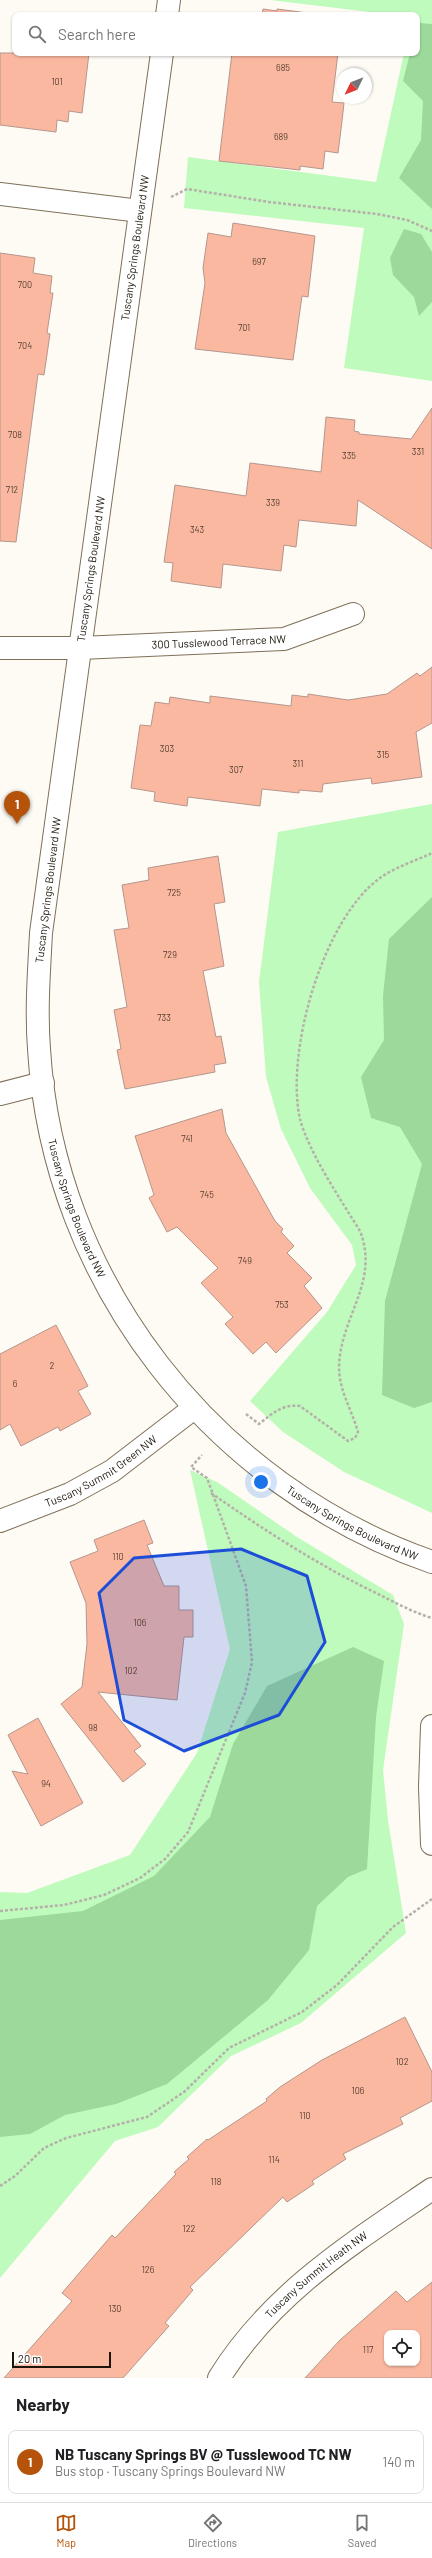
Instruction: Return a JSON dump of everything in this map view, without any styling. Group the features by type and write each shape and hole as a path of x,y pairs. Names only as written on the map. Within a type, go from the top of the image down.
{"street":[{"path":"167,12 169,0"},
{"name":"Tuscany Springs Boulevard NW","path":"162,56 41,933 37,999 39,1051 53,1144 86,1243 122,1314 154,1359 194,1408 245,1457 305,1502 357,1532 432,1562"},
{"path":"0,194 140,211"},
{"name":"300 Tusslewood Terrace NW","path":"0,648 80,648 284,638 353,614"},
{"path":"0,1094 43,1083"},
{"name":"Tuscany Summit Green NW","path":"0,1521 70,1494 112,1471 194,1408"},
{"path":"432,1726 430,1787 432,1844"},
{"name":"Tuscany Summit Heath NW","path":"219,2378 231,2359 268,2315 311,2273 432,2189"}],"path":[{"path":"140,211 187,189 269,202 377,214 407,220 432,231"},
{"path":"0,1911 64,1905 104,1895 140,1878 166,1860 188,1832 245,1693 252,1662 246,1586 207,1478 191,1467 243,1412 260,1424 281,1408 291,1405 300,1406 348,1441 355,1438 358,1432 342,1392 339,1368 341,1349 365,1276 367,1262 365,1245 360,1231 314,1150 301,1120 296,1093 302,1029 316,975 342,919 380,878 432,853"},
{"path":"211,1492 249,1520 342,1577 417,1614 432,1618"},
{"path":"0,2186 15,2176 44,2148 66,2138 147,2117 178,2097 229,2048 302,2012 332,1990 393,1928 432,1899"}],"highlighted area":[{"path":"241,1549 307,1576 325,1642 279,1715 184,1751 124,1720 99,1593 134,1558"}],"green space":[{"path":"270,0 432,0 432,381 344,368 364,228 184,208 188,157 376,182 403,56 420,56 420,12 370,12"},
{"path":"420,23 432,24 432,209 399,178 421,140 423,101 403,81 409,56 420,56"},
{"path":"404,229 421,234 432,252 432,302 419,316 414,297 393,275 390,258"},
{"path":"432,804 432,1513 344,1472 283,1432 250,1401 327,1312 356,1265 352,1245 310,1188 281,1129 266,1077 259,982 278,832"},
{"path":"432,897 432,1402 414,1408 382,1395 385,1301 422,1164 400,1127 371,1118 361,1077 384,1040 383,996 389,939"},
{"path":"190,1470 217,1482 297,1537 393,1595 404,1624 383,1770 388,1820 406,1933 301,2023 231,2056 158,2127 115,2141 0,2278 0,1892 27,1893 130,1855 197,1753 230,1649"},
{"path":"353,1647 384,1661 376,1717 367,1869 348,1877 317,1906 309,1950 268,2000 167,2084 116,2104 65,2115 30,2134 0,2137 0,1920 83,1911 154,1876 210,1817 233,1744 267,1686"}],"building":[{"path":"263,9 277,11 277,9 300,12 262,12"},
{"path":"0,53 12,53 12,56 89,56 82,113 69,111 68,122 57,120 56,132 0,125"},
{"path":"232,56 338,56 332,102 336,102 336,104 344,104 338,153 325,151 323,169 300,166 300,170 219,161"},
{"path":"233,223 315,236 308,297 302,296 293,360 195,349 205,283 203,268 208,233 231,237"},
{"path":"0,253 35,258 33,273 52,276 50,293 53,293 47,333 50,334 44,375 38,374 16,542 0,541"},
{"path":"432,408 432,549 358,500 356,526 299,520 296,547 284,545 281,571 223,564 221,588 171,581 173,563 164,562 175,485 246,496 250,463 321,472 326,417 355,420 354,431 359,432 359,434 411,439"},
{"path":"432,667 432,723 416,732 422,777 372,784 371,778 323,784 322,792 299,790 299,793 262,789 260,806 188,797 187,806 154,801 155,792 131,788 140,725 151,726 155,702 169,704 170,697 210,703 210,696 291,706 292,695 308,697 308,694 348,700 387,694 417,673 420,676"},
{"path":"218,856 225,902 214,904 224,966 203,971 216,1037 221,1036 226,1063 214,1065 215,1072 125,1089 117,1050 121,1049 114,1010 127,1007 114,930 129,928 122,885 149,880 148,868"},
{"path":"222,1109 226,1133 275,1221 283,1229 281,1232 294,1246 287,1253 312,1278 304,1286 322,1308 276,1353 266,1342 253,1354 225,1324 233,1317 201,1283 218,1268 177,1227 167,1232 149,1198 154,1195 135,1136"},
{"path":"56,1325 88,1386 78,1391 91,1414 60,1431 58,1427 21,1446 10,1424 0,1430 0,1354"},
{"path":"144,1520 153,1543 147,1545 164,1586 179,1586 179,1610 193,1610 193,1637 184,1637 177,1700 98,1692 141,1746 134,1751 146,1764 123,1782 61,1704 82,1687 87,1644 86,1603 70,1562 98,1551 94,1540"},
{"path":"38,1718 83,1803 41,1826 12,1771 28,1774 8,1735"},
{"path":"405,2017 432,2072 432,2101 400,2118 403,2124 343,2154 346,2159 312,2181 314,2184 287,2202 283,2197 190,2287 193,2290 165,2323 169,2326 123,2378 4,2378 72,2301 62,2293 112,2235 115,2238 176,2174 174,2172 189,2159 187,2157 207,2139 208,2140 267,2101 266,2099 280,2087 322,2060"},
{"path":"432,2282 432,2378 305,2378 340,2340 396,2291 407,2302"}],"place":[{"name":"NB Tuscany Springs BV @ Tusslewood TC NW","path":"17,824"}]}
